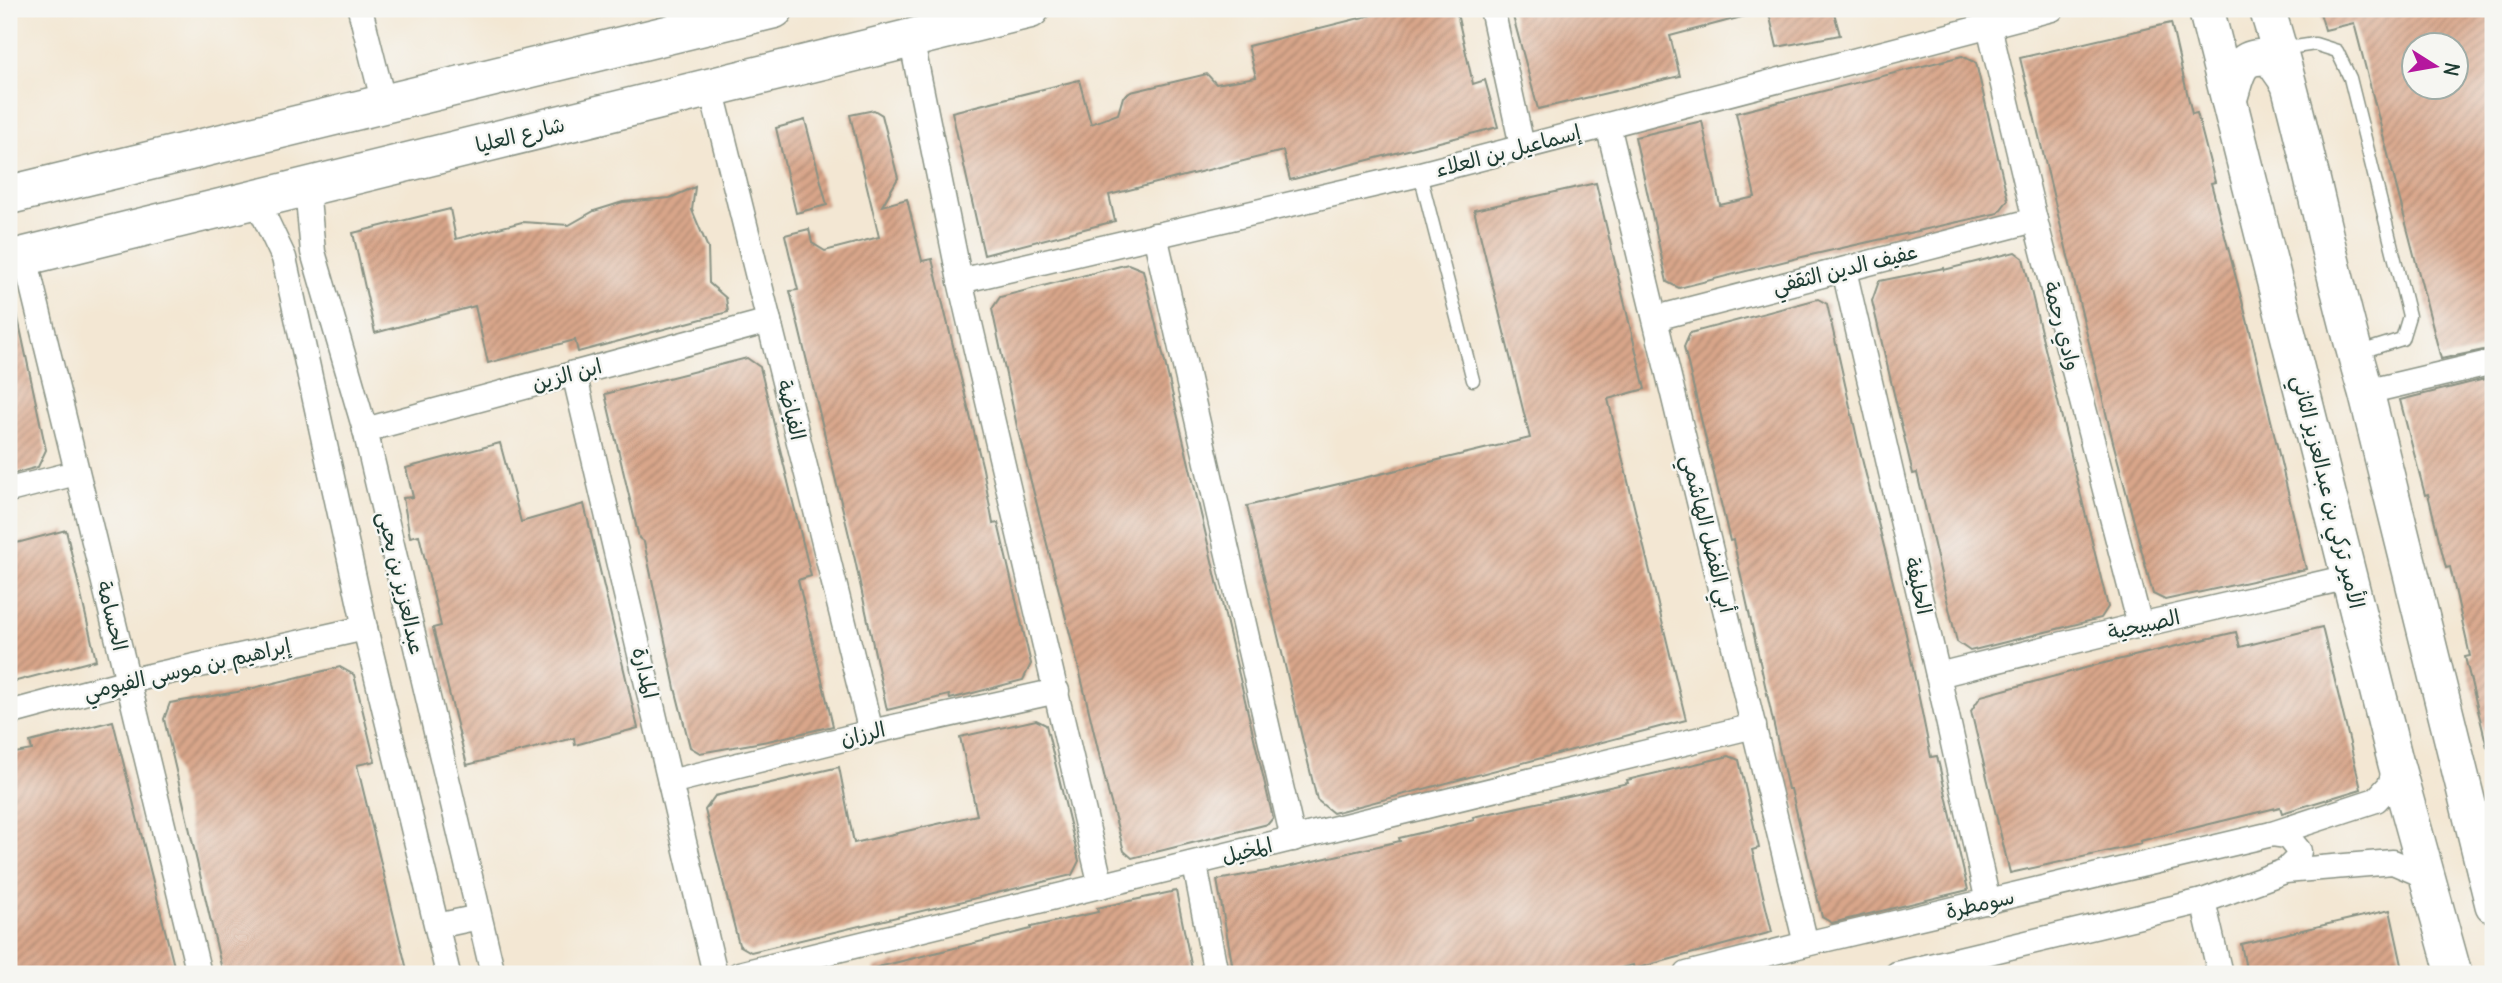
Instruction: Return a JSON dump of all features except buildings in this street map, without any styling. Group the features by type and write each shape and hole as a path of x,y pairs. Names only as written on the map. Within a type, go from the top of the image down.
{"main road":[{"path":"9,195 774,9"},
{"name":"شارع العليا","path":"17,258 1030,9"}],"street":[{"path":"359,9 384,104"},
{"path":"1492,9 1521,146"},
{"name":"إسماعيل بن العلاء","path":"960,281 1420,174 2052,9"},
{"name":"الأمير تركي بن عبدالعزيز الثاني","path":"2206,9 2396,765 2454,974"},
{"path":"2270,20 2366,392 2493,905"},
{"name":"وادي رحمة","path":"1989,26 2035,220 2140,625"},
{"path":"911,38 960,281 1101,886"},
{"path":"2229,100 2244,61 2255,56 2271,58 2287,81"},
{"name":"الفياضة","path":"711,88 871,732"},
{"name":"أبي الفضل الهاشمي","path":"1608,125 1806,944"},
{"name":"عبدالعزيز بن يحيى","path":"307,188 313,252 365,430 493,974"},
{"name":"عبدالعزيز بن يحيى","path":"257,201 284,258 365,628 448,974"},
{"name":"عفيف الدين الثقفي","path":"1656,318 2035,220"},
{"path":"1155,235 1293,839"},
{"path":"284,258 313,252"},
{"name":"الحسامة","path":"17,258 76,473 199,974"},
{"name":"الحليفة","path":"1844,270 1988,902"},
{"name":"ابن الزين","path":"365,430 769,321"},
{"path":"2366,392 2493,362"},
{"name":"المدارة","path":"574,373 715,974"},
{"path":"9,490 76,473"},
{"name":"الصبيحية","path":"1938,675 2349,577"},
{"name":"إبراهيم بن موسى الفيومي","path":"9,713 128,681 365,628"},
{"name":"الرزان","path":"670,782 871,732 1057,691"},
{"name":"المخيل","path":"739,974 1754,726"},
{"name":"سومطرة","path":"1688,974 2272,834 2376,800 2390,785 2396,765"},
{"path":"2272,834 2287,836 2299,851 2297,859 2285,871"},
{"path":"1897,974 2203,901 2285,871 2393,862 2428,877"},
{"path":"1195,864 1216,974"},
{"path":"2203,901 2220,974"},
{"path":"437,926 479,918"}],"lane":[{"path":"2270,20 2295,47 2315,44 2337,51 2354,91 2409,316 2403,339 2355,354"},
{"path":"1420,174 1473,380"}]}
